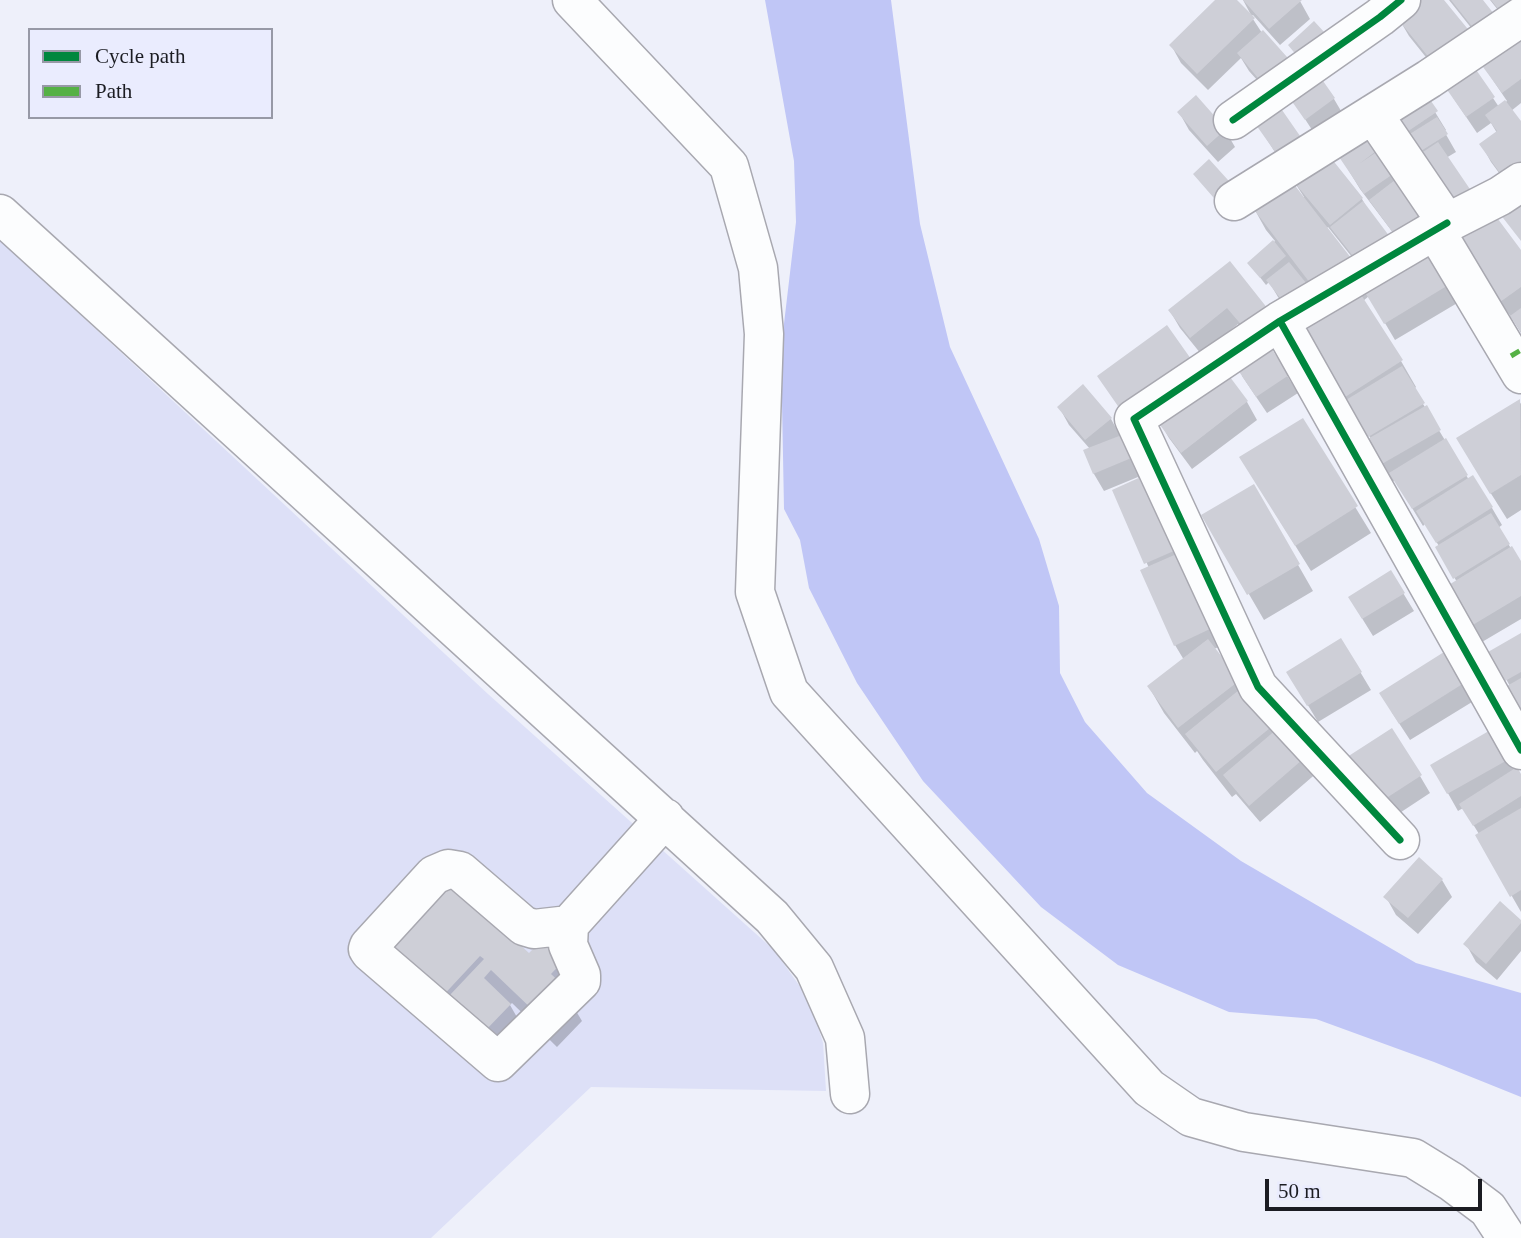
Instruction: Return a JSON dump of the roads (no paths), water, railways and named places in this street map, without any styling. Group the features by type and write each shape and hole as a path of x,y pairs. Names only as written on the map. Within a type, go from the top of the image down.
{"street":[{"path":"572,0 729,166 758,268 764,334 755,592 789,692 1149,1088 1191,1117 1244,1132 1413,1158 1488,1209 1507,1238"},
{"path":"1233,120 1401,0"},
{"path":"1234,201 1429,79 1521,17"},
{"path":"1373,114 1518,360"},
{"path":"1400,840 1258,687 1134,419 1280,321 1521,182"},
{"path":"0,214 772,917 814,968 845,1038 850,1094"},
{"path":"1280,321 1521,750"},
{"path":"569,925 534,929 524,926 460,871 448,869 434,875 368,949 498,1062 581,981 568,945 569,925 665,818"}],"water":[{"path":"765,0 891,0 920,224 950,347 1039,539 1059,606 1060,673 1085,722 1147,793 1241,861 1416,963 1521,993 1521,1097 1316,1019 1229,1012 1118,965 1041,907 923,781 857,683 809,588 800,540 784,509 781,349 796,222 794,161"}]}
